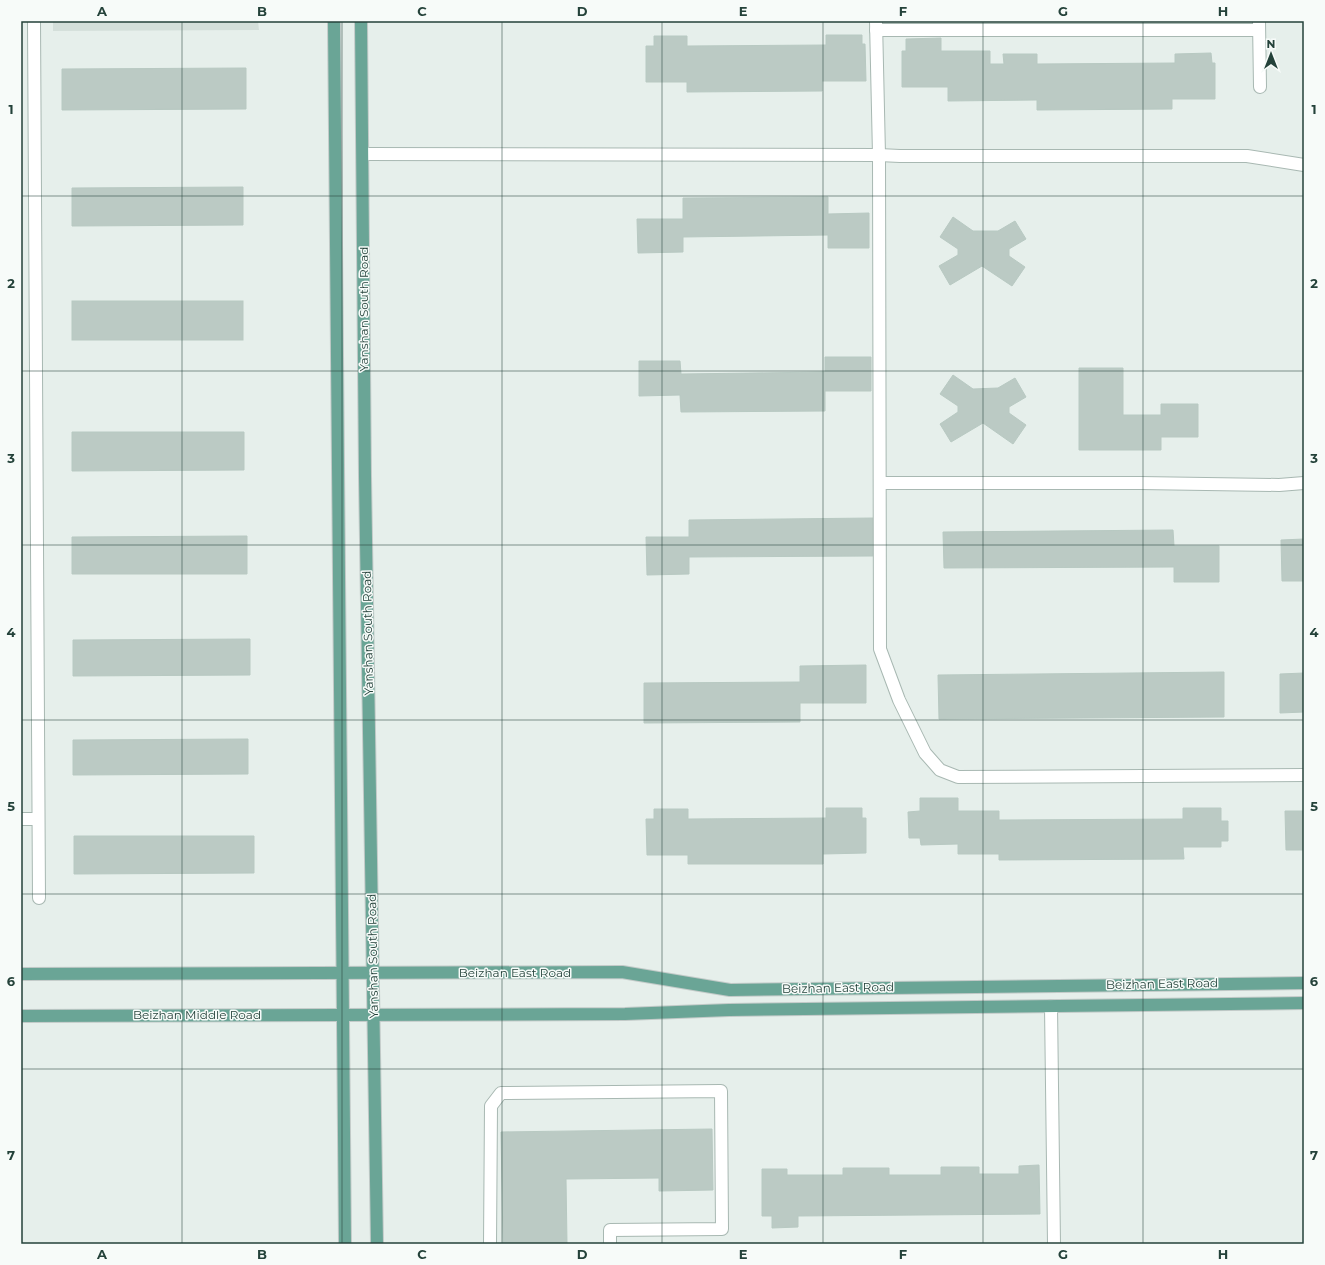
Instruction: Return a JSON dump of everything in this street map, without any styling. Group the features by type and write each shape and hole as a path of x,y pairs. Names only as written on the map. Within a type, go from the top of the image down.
{"main road":[{"path":"334,21 345,1244"},
{"name":"Yanshan South Road","path":"361,21 365,461 377,1244"},
{"name":"Beizhan East Road","path":"373,973 622,972 730,990 1304,983"},
{"path":"21,974 373,973"},
{"name":"Beizhan East Road","path":"373,1015 625,1014 729,1010 1304,1003"},
{"name":"Beizhan Middle Road","path":"21,1016 373,1015"}],"lane":[{"path":"34,21 39,898"},
{"path":"1260,87 1259,26 876,26 879,155 880,649 899,700 925,753 940,770 958,777 1304,775"},
{"path":"363,154 1247,156 1304,165"},
{"path":"880,484 1140,483 1279,485 1304,483"},
{"path":"21,819 38,819"},
{"path":"1051,1006 1054,1244"},
{"path":"490,1244 491,1106 501,1093 721,1092 722,1229 610,1230 610,1244"}],"shaded area":[{"path":"53,21 258,21 259,30 53,31"}],"building":[{"path":"826,35 862,35 862,44 865,44 866,81 822,81 822,91 687,92 687,82 646,82 646,46 654,46 654,36 687,36 687,46 826,45"},
{"path":"941,38 941,51 990,51 990,64 1004,64 1003,54 1037,54 1037,64 1175,63 1175,54 1211,53 1212,63 1215,63 1215,99 1172,99 1172,109 1037,110 1037,100 948,101 948,87 902,87 902,51 906,51 906,39"},
{"path":"246,68 246,109 62,110 62,69"},
{"path":"243,187 243,225 72,226 72,188"},
{"path":"828,197 828,214 869,213 869,248 828,248 828,235 683,237 683,252 638,253 637,219 683,219 683,198"},
{"path":"953,217 973,231 998,231 1015,221 1026,239 1009,249 1009,256 1025,267 1012,286 982,266 950,285 939,266 958,255 958,249 940,237"},
{"path":"72,301 243,301 243,340 72,340"},
{"path":"825,357 871,357 871,391 825,391 825,411 681,412 680,395 639,396 639,361 680,361 681,374 825,372"},
{"path":"1079,368 1123,368 1123,415 1161,415 1161,404 1198,404 1198,437 1161,437 1161,450 1079,450"},
{"path":"953,375 973,389 998,388 1015,378 1026,397 1009,407 1009,413 1026,425 1013,444 983,423 951,442 940,424 958,412 958,406 940,394"},
{"path":"72,432 244,432 244,470 72,471"},
{"path":"873,518 873,556 689,557 689,574 647,575 646,537 689,537 689,520"},
{"path":"1173,530 1174,546 1219,546 1219,582 1174,582 1174,567 944,568 943,532"},
{"path":"247,536 247,574 72,574 72,537"},
{"path":"1304,539 1304,581 1282,581 1281,540"},
{"path":"250,639 250,675 73,676 73,640"},
{"path":"866,665 866,703 800,703 800,722 644,723 644,683 800,682 800,666"},
{"path":"1224,672 1224,717 939,719 938,675"},
{"path":"1304,673 1304,712 1280,713 1280,674"},
{"path":"248,739 248,774 73,775 73,740"},
{"path":"920,798 958,798 958,811 999,811 999,820 1183,819 1183,808 1221,808 1221,821 1228,821 1228,841 1221,841 1221,847 1183,847 1184,859 999,860 999,854 958,854 958,844 921,845 920,838 909,838 908,812 920,811"},
{"path":"826,808 862,808 862,818 866,818 866,853 823,854 823,864 688,864 688,855 647,855 646,819 654,819 654,809 688,809 688,819 826,818"},
{"path":"1285,811 1304,811 1304,850 1286,850"},
{"path":"74,836 254,836 254,873 74,874"},
{"path":"712,1129 713,1190 659,1191 659,1178 566,1179 567,1244 503,1244 501,1132"},
{"path":"1039,1165 1040,1214 798,1216 798,1227 772,1228 772,1216 762,1216 762,1169 787,1169 787,1175 843,1175 843,1168 889,1168 889,1175 941,1175 941,1167 979,1167 979,1174 1019,1174 1019,1166"}]}
